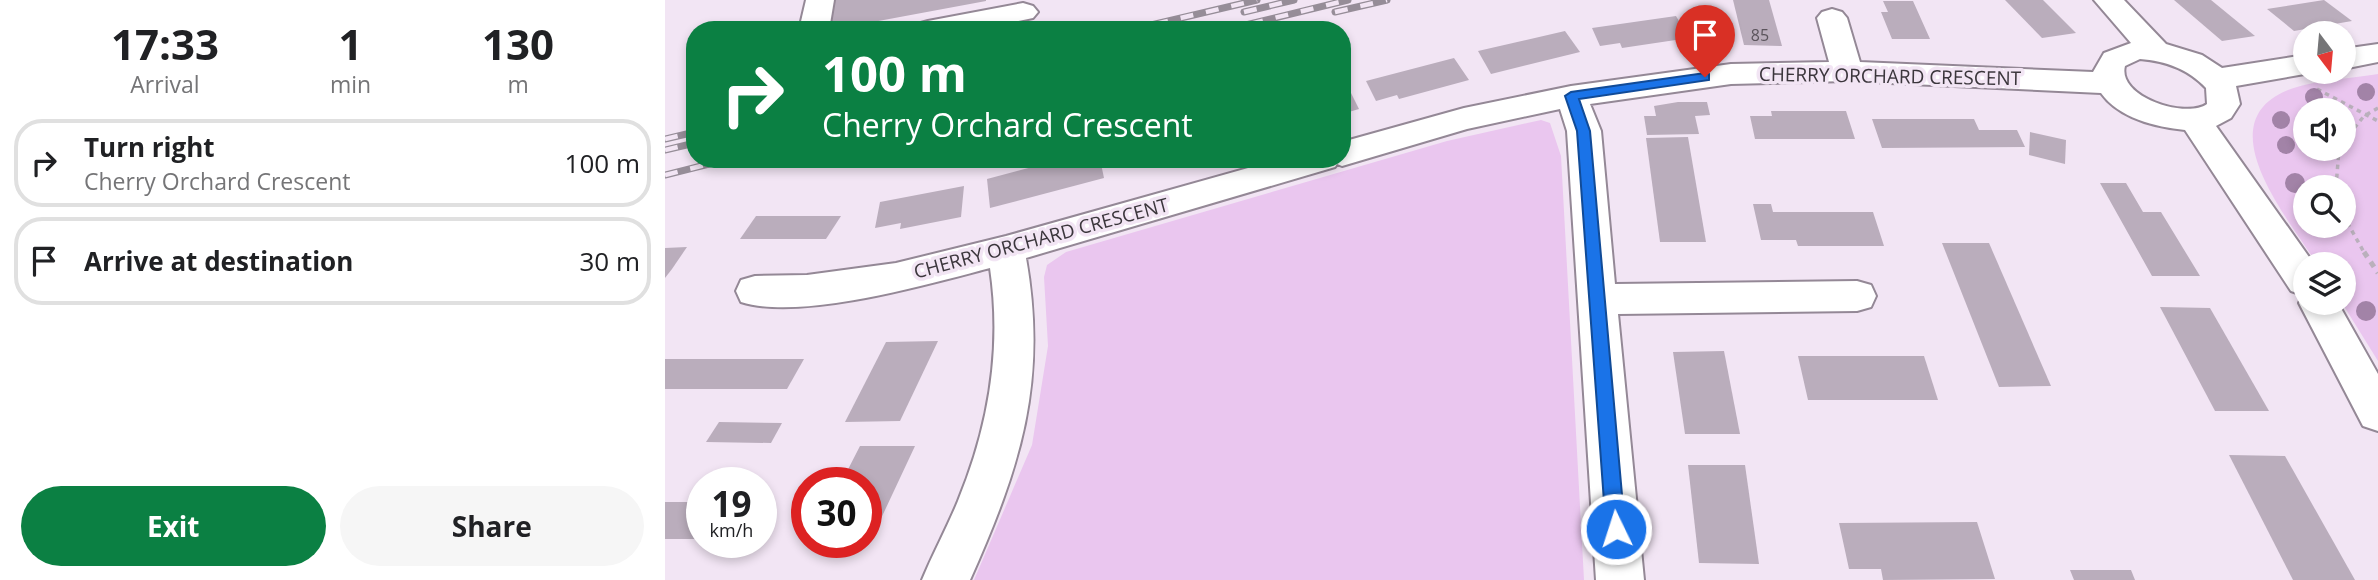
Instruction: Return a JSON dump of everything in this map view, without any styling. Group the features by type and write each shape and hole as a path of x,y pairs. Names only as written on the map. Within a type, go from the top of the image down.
{"street":[{"path":"816,21 820,0"},
{"path":"2108,0 2156,51"},
{"path":"976,21 1023,12"},
{"path":"1832,18 1847,71"},
{"path":"2140,50 2156,51 2189,61 2216,79 2224,90 2226,101 2221,110 2211,117 2195,120 2175,119 2145,110 2120,94 2110,83 2107,73 2109,64 2115,57 2140,50"},
{"path":"2356,57 2378,53"},
{"name":"CHERRY ORCHARD CRESCENT","path":"1351,151 1464,119 1571,96 1731,74 1847,71 2110,83"},
{"path":"2216,79 2293,75"},
{"path":"1571,96 1584,131 1620,580"},
{"path":"2195,120 2224,167 2274,231 2293,262"},
{"name":"CHERRY ORCHARD CRESCENT","path":"755,292 856,286 1006,250 1292,168"},
{"path":"946,580 985,494 1011,405 1015,316 1013,283 1006,250"},
{"path":"1599,299 1857,296"},
{"path":"2325,315 2378,413"}],"path":[{"path":"2320,84 2378,121"},
{"path":"2356,127 2366,115 2378,108"},
{"path":"2354,238 2378,273"}],"shaded area":[{"path":"2378,74 2378,361 2349,315 2356,315 2356,252 2309,252 2300,238 2356,238 2356,175 2293,175 2293,228 2261,173 2254,148 2254,125 2265,105 2297,87 2311,84 2356,84 2356,77"},
{"path":"1541,120 1550,123 1561,156 1584,580 974,580 1032,445 1048,346 1044,277 1047,265 1066,252 1447,141"}],"building":[{"path":"835,0 986,0 878,21 832,21"},
{"path":"1733,0 1769,0 1782,46 1744,45"},
{"path":"2005,0 2043,0 2076,33 2042,38"},
{"path":"2174,0 2211,0 2255,36 2222,41"},
{"path":"2324,0 2352,21 2293,21 2293,30 2267,9"},
{"path":"1883,1 1913,1 1930,39 1892,39 1881,12 1888,12"},
{"path":"1676,16 1689,38 1622,48 1620,43 1600,46 1592,28"},
{"path":"1565,31 1580,52 1491,74 1478,51"},
{"path":"1454,58 1469,80 1399,99 1397,95 1376,101 1366,81"},
{"path":"1351,93 1359,109 1351,111"},
{"path":"1678,102 1707,102 1710,115 1695,116 1699,134 1647,135 1644,116 1656,116 1654,106"},
{"path":"1771,111 1846,111 1855,139 1755,139 1750,116 1772,116"},
{"path":"1872,119 1974,119 1979,130 2017,130 2025,147 1882,148"},
{"path":"2030,132 2066,140 2065,164 2029,155"},
{"path":"1688,137 1706,242 1660,242 1646,138"},
{"path":"1029,168 1102,168 1104,178 990,208 987,179"},
{"path":"2100,183 2126,183 2143,212 2161,212 2200,276 2152,276"},
{"path":"964,186 961,217 900,229 901,223 875,228 880,202"},
{"path":"1753,204 1771,204 1773,212 1873,212 1884,246 1798,246 1796,240 1761,240"},
{"path":"756,216 841,216 826,239 740,239"},
{"path":"1942,243 1989,243 2051,386 1999,387"},
{"path":"687,247 672,269 665,278 665,248"},
{"path":"2160,307 2210,308 2269,411 2215,411"},
{"path":"938,341 900,421 845,422 886,342"},
{"path":"1724,351 1740,434 1685,434 1673,352"},
{"path":"1798,356 1924,356 1938,400 1808,400"},
{"path":"665,359 804,359 787,389 665,389"},
{"path":"719,422 782,423 771,443 706,442"},
{"path":"860,446 915,446 882,516 882,467 849,467"},
{"path":"2229,455 2285,456 2355,580 2293,580"},
{"path":"1688,465 1745,465 1759,564 1699,563"},
{"path":"665,502 686,502 686,539 665,539"},
{"path":"1977,522 1995,579 1883,580 1881,569 1849,569 1839,523"},
{"path":"2070,570 2131,570 2135,580 2074,580"}],"railway":[{"path":"1168,21 1257,0"},
{"path":"1244,12 1294,0"},
{"path":"1262,21 1348,0"},
{"path":"1335,12 1387,0"},
{"path":"665,139 686,134"},
{"path":"665,150 686,145"},
{"path":"665,175 693,168"}],"route":[{"path":"1616,529 1584,131 1571,96 1705,77"}]}
